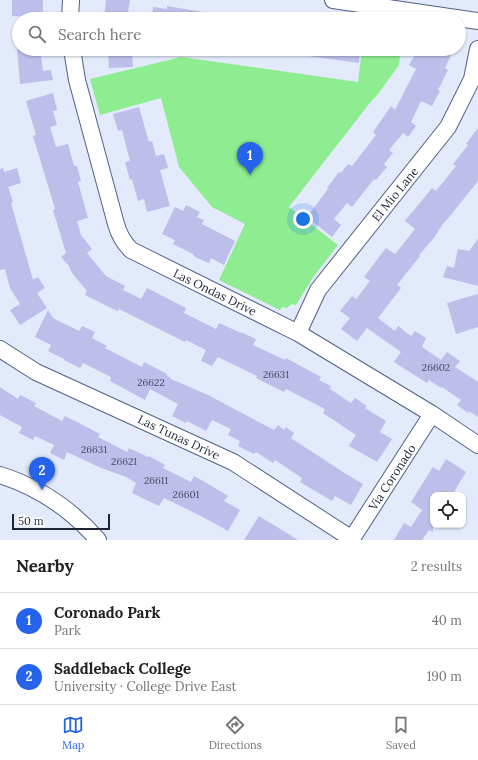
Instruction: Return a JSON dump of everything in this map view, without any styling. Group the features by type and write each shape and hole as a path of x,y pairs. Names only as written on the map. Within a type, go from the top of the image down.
{"street":[{"path":"70,12 71,0"},
{"path":"333,0 412,12"},
{"path":"466,20 478,22"},
{"name":"El Mio Lane","path":"298,333 318,290 448,127 472,78 478,48"},
{"name":"Las Ondas Drive","path":"73,56 77,80 119,235 131,250 298,333 432,414 478,445"},
{"name":"Las Tunas Drive","path":"0,348 36,372 233,462 352,539"},
{"name":"Via Coronado","path":"352,539 432,414"},
{"path":"0,476 14,480 52,499 85,526 98,540"}],"green space":[{"path":"361,56 400,56 399,65 378,94 289,207 338,245 314,276 296,305 292,304 287,308 282,307 280,310 219,280 245,224 212,207 179,167 161,98 100,115 90,79 181,57 358,82"}],"building":[{"path":"12,0 43,0 43,12 12,12"},
{"path":"106,0 130,0 128,12 105,12"},
{"path":"167,6 202,12 153,12 153,7 167,9"},
{"path":"18,56 41,56 43,71 51,70 53,80 20,84"},
{"path":"108,56 132,56 133,67 109,68"},
{"path":"308,56 360,56 359,63"},
{"path":"414,56 451,56 445,68 448,70 438,90 440,91 432,106 421,101 411,122 416,126 408,137 403,133 389,150 393,153 384,164 387,167 376,180 374,179 352,207 347,203 334,219 341,225 332,237 307,217 339,172 341,173 348,164 352,166 376,135 373,132 391,106 395,110 416,69 409,65"},
{"path":"53,93 57,110 53,111 57,125 50,127 56,147 68,144 74,166 77,166 81,181 78,182 88,218 77,221 81,235 92,249 87,253 106,276 125,286 123,290 141,299 147,288 186,308 184,313 216,329 219,323 256,339 253,345 285,360 286,358 321,377 319,380 331,386 330,389 351,403 355,398 367,406 365,408 386,421 380,432 392,439 377,462 349,446 356,435 323,413 325,409 286,389 284,392 256,378 257,376 218,357 212,366 201,361 206,350 186,340 185,342 119,309 118,311 113,309 85,295 87,291 61,257 66,253 53,210 55,209 33,136 36,135 26,101"},
{"path":"139,107 149,142 152,141 156,156 164,154 168,168 160,170 170,206 147,212 144,199 138,201 132,179 130,180 125,162 130,161 122,130 118,131 113,114"},
{"path":"478,128 478,181 445,221 397,285 401,288 378,318 395,331 398,326 411,336 415,331 426,338 422,347 441,360 447,352 460,361 455,367 478,382 478,417 469,411 468,413 457,405 461,400 442,387 441,388 429,380 427,383 394,362 401,352 367,328 357,341 341,329 350,318 340,311 352,296 356,299 370,281 364,277 386,248 395,254 415,229 405,221 432,188 436,191 456,166 453,164 468,145 466,144"},
{"path":"3,168 4,172 17,168 21,183 8,187 13,202 11,203 33,280 38,277 45,288 37,293 47,308 20,325 10,310 20,304 10,288 5,269 0,270 0,169"},
{"path":"186,205 200,212 197,217 204,220 202,224 235,241 224,265 211,258 209,263 197,258 193,254 173,244 175,240 162,234 175,207 183,211"},
{"path":"478,239 478,286 443,277 447,266 454,268 458,249 469,251"},
{"path":"478,294 478,327 456,334 447,303"},
{"path":"48,310 53,318 79,331 82,326 95,332 92,338 107,346 105,348 142,367 144,362 167,374 166,375 171,379 208,395 274,430 278,425 284,430 286,427 294,433 291,438 363,484 351,505 335,496 332,501 300,482 302,478 275,460 273,463 256,452 254,454 238,446 240,441 228,435 231,429 212,420 206,431 187,421 186,423 172,416 178,404 150,389 145,400 110,381 111,377 83,363 80,368 48,351 51,345 35,337"},
{"path":"0,387 18,399 20,395 36,403 34,406 62,421 65,416 81,424 100,434 98,437 127,452 129,448 148,457 149,456 165,465 163,468 191,482 194,476 228,496 224,501 240,510 228,531 164,498 159,506 132,493 136,483 126,477 99,467 67,452 64,460 50,453 54,445 35,436 33,440 19,433 22,427 0,415"},
{"path":"446,459 466,472 454,492 430,492 430,528 433,528 433,532 429,530 422,540 394,540 404,523 411,527 422,510 411,502 433,467 439,471"},
{"path":"259,516 298,540 244,540"}],"place":[{"name":"Coronado Park","path":"250,175"},
{"name":"Saddleback College","path":"42,490"}]}
